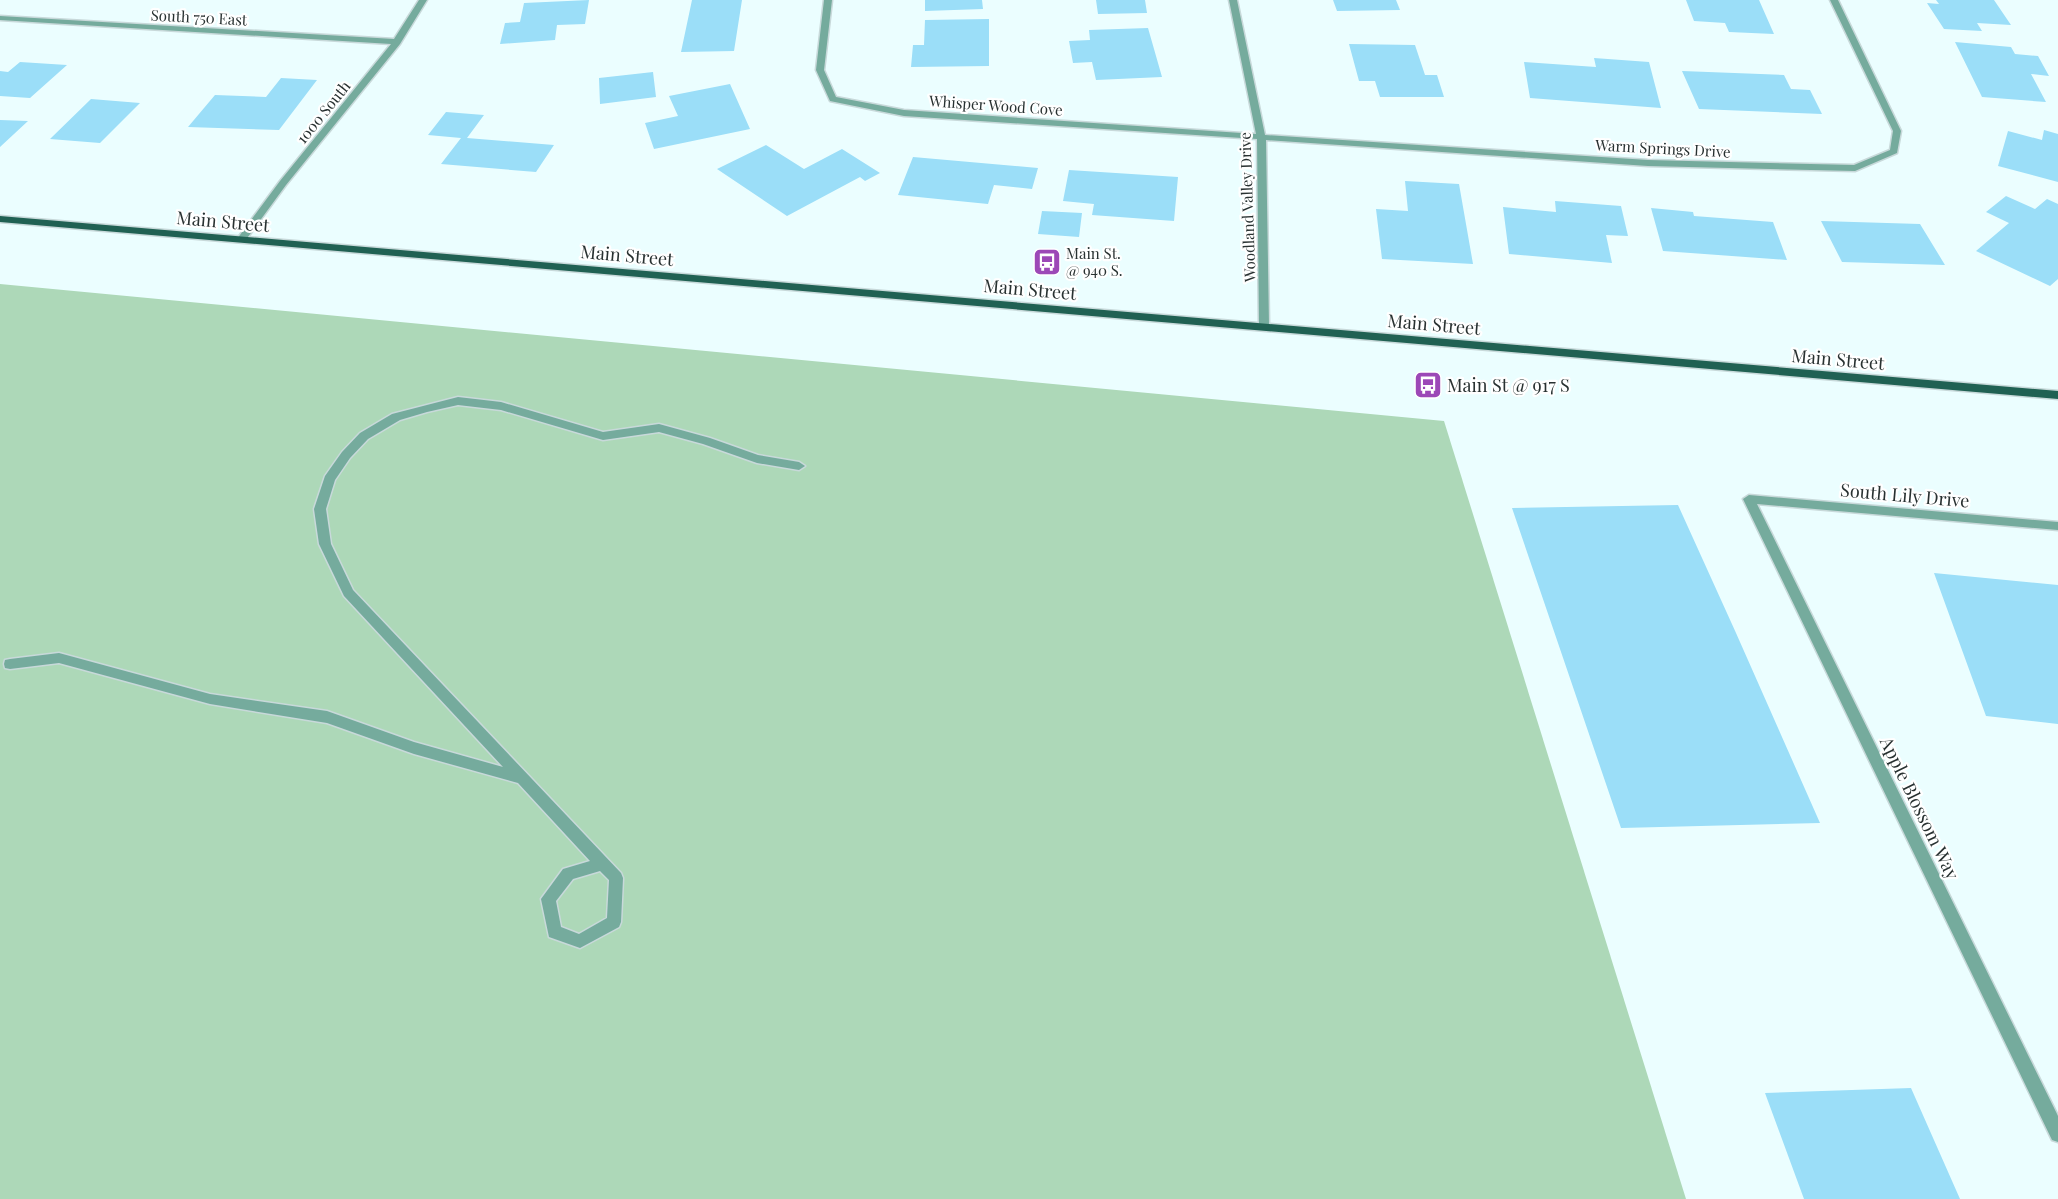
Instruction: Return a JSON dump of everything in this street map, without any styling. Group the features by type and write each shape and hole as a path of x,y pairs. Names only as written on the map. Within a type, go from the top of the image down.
{"main road":[{"name":"Main Street","path":"0,218 1264,325 2058,395"}],"street":[{"name":"1000 South","path":"242,239 283,183 397,42 422,0"},
{"name":"Whisper Wood Cove","path":"828,0 820,70 833,99 904,113 1261,136"},
{"name":"Woodland Valley Drive","path":"1233,0 1261,136 1264,325"},
{"name":"Warm Springs Drive","path":"1261,136 1648,162 1856,168 1894,151 1897,131 1834,0"},
{"name":"South 750 East","path":"0,18 397,42"},
{"path":"602,864 568,874 548,899 554,932 580,941 614,922 616,878 348,593 325,544 320,509 329,479 346,455 364,436 396,417 458,401 501,406 603,436 660,428 706,441 757,459 799,466"},
{"name":"South Lily Drive","path":"1749,499 2058,526"},
{"name":"Apple Blossom Way","path":"1749,499 2058,1134"},
{"path":"10,664 59,658 210,699 328,717 414,748 520,778"}],"green space":[{"path":"0,284 1444,421 1686,1199 0,1199"}],"building":[{"path":"589,0 585,24 557,25 555,40 500,44 505,23 520,22 524,3"},
{"path":"692,0 742,0 734,51 681,52"},
{"path":"925,0 982,0 983,9 925,11"},
{"path":"1096,0 1145,0 1147,13 1098,14"},
{"path":"1333,0 1396,0 1400,10 1337,11"},
{"path":"1686,0 1759,0 1774,34 1729,32 1725,23 1694,21"},
{"path":"1936,0 1994,0 2011,25 1977,23 1982,31 1944,29 1927,3 1939,4"},
{"path":"989,19 989,66 911,67 913,45 924,45 925,20"},
{"path":"1148,28 1162,77 1096,80 1092,62 1073,63 1069,41 1090,40 1089,30"},
{"path":"1955,42 2011,47 2015,54 2038,56 2049,76 2031,74 2046,102 1982,97"},
{"path":"1349,44 1415,45 1425,75 1437,75 1444,97 1380,97 1375,81 1359,81"},
{"path":"1594,58 1649,62 1661,108 1530,98 1524,62 1596,67"},
{"path":"20,62 67,65 30,98 0,96 0,71 8,72"},
{"path":"1682,71 1784,75 1791,89 1810,90 1822,114 1699,109"},
{"path":"653,72 656,97 600,104 599,78"},
{"path":"281,78 317,80 279,130 188,127 215,95 266,97"},
{"path":"730,84 750,129 654,149 645,123 678,116 669,96"},
{"path":"91,99 140,103 100,143 50,139"},
{"path":"446,112 484,115 467,138 554,145 536,172 441,164 461,138 428,135"},
{"path":"0,120 28,121 0,147"},
{"path":"2044,130 2058,134 2058,182 1998,166 2008,131 2042,140"},
{"path":"766,145 804,169 842,149 880,173 865,181 860,177 787,216 717,169"},
{"path":"913,157 1038,168 1032,189 994,185 988,204 898,195"},
{"path":"1069,170 1178,177 1174,221 1092,215 1094,204 1063,201"},
{"path":"1405,181 1459,184 1473,264 1382,259 1376,209 1408,211"},
{"path":"2006,196 2035,209 2047,199 2058,204 2058,279 2050,286 1976,251 2009,223 1986,212"},
{"path":"1555,201 1621,206 1628,236 1606,235 1612,263 1509,254 1503,207 1556,212"},
{"path":"1651,208 1693,212 1694,216 1773,222 1787,260 1663,251"},
{"path":"1042,211 1082,213 1079,237 1038,234"},
{"path":"1821,221 1920,224 1945,265 1842,262"},
{"path":"1678,505 1820,823 1621,828 1512,508"},
{"path":"1934,573 2058,585 2058,724 1986,716"},
{"path":"1911,1088 1960,1199 1804,1199 1765,1093"}],"place":[{"name":"Main St. @ 940 S.","path":"1047,262"},
{"name":"Main St @ 917 S","path":"1428,385"}]}
